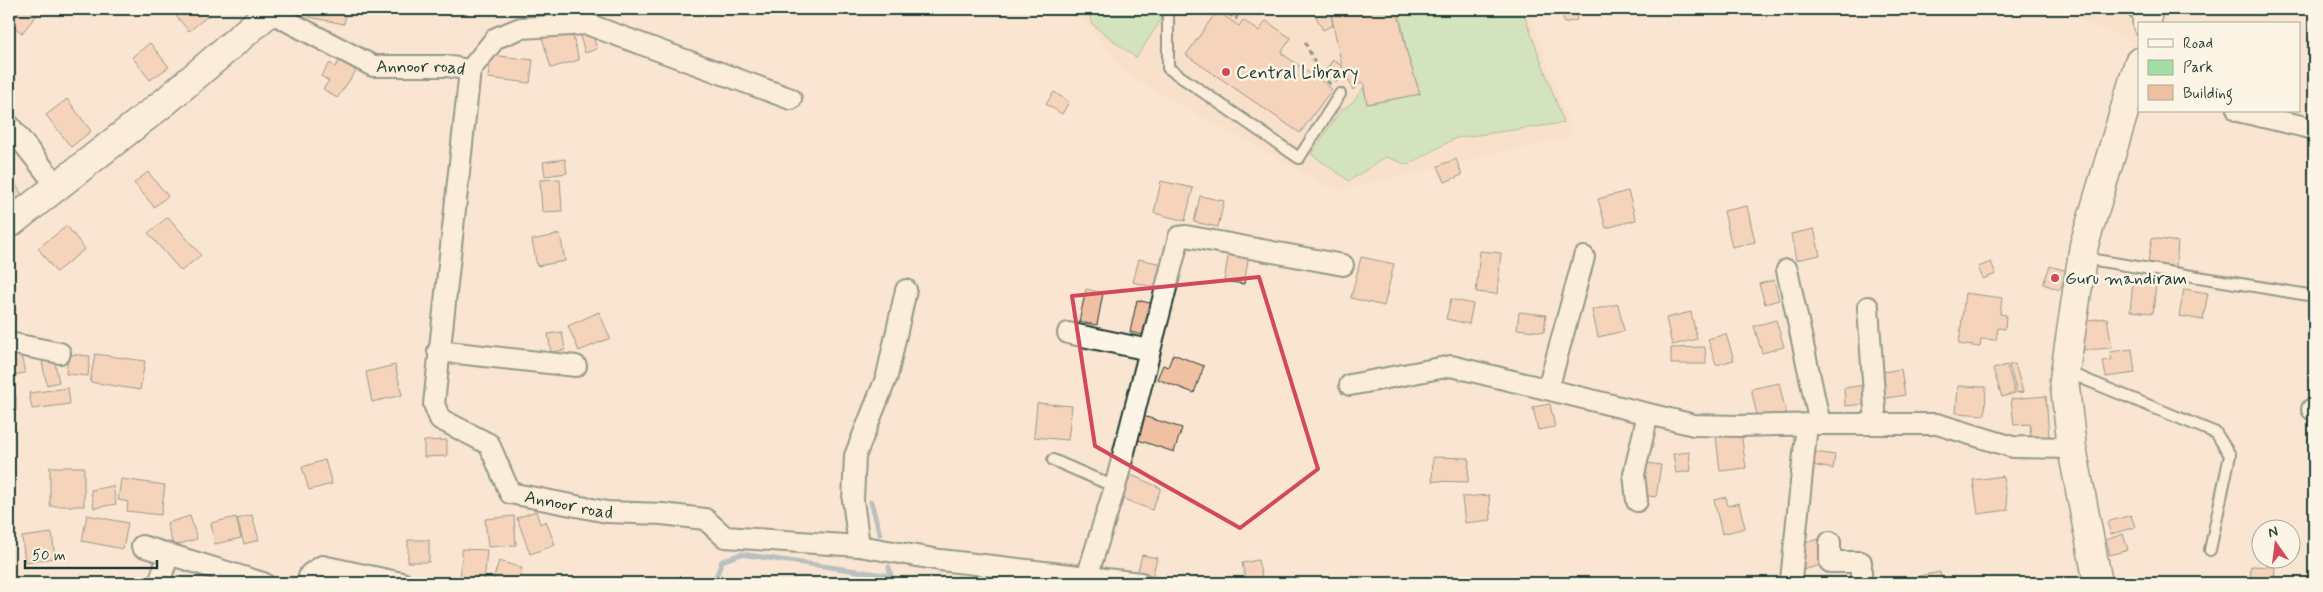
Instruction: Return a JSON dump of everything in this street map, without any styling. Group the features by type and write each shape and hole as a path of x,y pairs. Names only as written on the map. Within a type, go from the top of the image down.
{"street":[{"name":"Annoor road","path":"272,10 373,66 446,66 470,70 438,351 434,404 440,419 490,444 510,493 607,512 662,514 705,519 725,537 859,546 940,560 1141,583"},
{"path":"9,224 166,101 272,10"},
{"path":"470,70 496,38 522,28 587,24 791,100"},
{"path":"2098,583 2072,448 2064,379 2082,258 2135,91 2138,69"},
{"path":"2242,112 2314,129"},
{"path":"9,125 57,186"},
{"path":"1087,577 1115,487 1149,350 1180,237 1186,236 1343,265"},
{"path":"1548,390 1584,257"},
{"path":"1787,270 1814,424 1791,580"},
{"path":"859,546 853,500 855,456 888,376 906,290"},
{"path":"1868,307 1876,424"},
{"path":"1068,333 1149,350"},
{"path":"9,343 60,353"},
{"path":"438,351 576,366"},
{"path":"1350,385 1451,366 1694,425 1937,424 2014,447 2072,448"},
{"path":"1637,501 1634,474 1648,414"},
{"path":"1830,542 1830,562 1861,562 1862,583"},
{"path":"142,546 263,583"},
{"path":"159,583 169,554"},
{"path":"307,583 310,574 322,566 402,583"}],"lane":[{"path":"1168,9 1168,68 1299,158 1340,94"},
{"path":"2082,258 2314,296"},
{"path":"2065,371 2216,433 2230,455 2210,550"},
{"path":"1053,460 1115,487"}],"path":[{"path":"1220,9 1236,19 1239,9"},
{"path":"1306,42 1320,74 1340,94"}],"highlighted area":[{"path":"1259,277 1318,469 1240,528 1095,446 1072,296"}],"shaded area":[{"path":"1077,9 1528,9 1573,136 1336,191 1125,74"},
{"path":"2054,9 2134,9 2136,43"}],"green space":[{"path":"1087,9 1155,9 1161,20 1136,58 1093,25"},
{"path":"1399,9 1522,9 1564,123 1456,138 1408,165 1386,157 1349,181 1311,154 1340,111 1353,102 1363,88 1368,104 1420,94 1407,53"}],"building":[{"path":"21,9 35,9 39,12 22,33 9,23"},
{"path":"170,9 201,9 208,16 189,31"},
{"path":"311,9 347,9 344,24 309,17"},
{"path":"1312,9 1330,9 1333,25 1323,30"},
{"path":"1330,9 1397,9 1407,53 1420,94 1367,104 1363,81 1353,90 1345,71 1337,82 1324,73 1333,60 1342,66"},
{"path":"1561,9 1574,9 1577,20 1564,23"},
{"path":"1217,11 1239,26 1243,20 1259,31 1266,21 1291,38 1281,53 1332,89 1300,133 1186,55"},
{"path":"571,29 579,60 551,68 542,37"},
{"path":"591,30 597,49 585,53 579,33"},
{"path":"150,43 169,67 150,80 132,57"},
{"path":"491,55 533,60 530,83 488,78"},
{"path":"340,60 356,71 337,98 323,89 329,81 321,76 330,63 335,67"},
{"path":"1333,60 1342,66 1345,71 1337,82 1324,73"},
{"path":"1054,92 1069,102 1062,114 1046,104"},
{"path":"67,99 91,131 71,147 46,115"},
{"path":"565,159 567,173 545,176 543,162"},
{"path":"1456,159 1462,175 1445,182 1438,166"},
{"path":"148,172 168,196 154,207 134,183"},
{"path":"9,173 22,195 9,203"},
{"path":"560,179 562,211 542,212 540,180"},
{"path":"1161,181 1193,188 1185,221 1154,213"},
{"path":"1628,191 1636,220 1606,228 1598,199"},
{"path":"1200,196 1224,201 1218,227 1194,222"},
{"path":"1747,206 1755,242 1732,247 1724,211"},
{"path":"168,217 201,255 181,271 148,233"},
{"path":"67,226 85,249 56,272 38,248"},
{"path":"1814,229 1820,255 1796,260 1791,234"},
{"path":"560,234 565,261 537,266 532,240"},
{"path":"2152,238 2178,242 2176,267 2148,262"},
{"path":"1229,251 1249,254 1244,284 1224,281"},
{"path":"1480,251 1501,253 1497,294 1476,292"},
{"path":"1361,257 1394,264 1384,306 1351,298"},
{"path":"1139,259 1162,264 1156,288 1133,282"},
{"path":"1991,262 1996,274 1983,279 1978,267"},
{"name":"Guru mandiram","path":"2050,266 2067,271 2060,290 2043,284"},
{"path":"1774,280 1779,300 1765,304 1759,284"},
{"path":"2133,282 2156,284 2153,313 2130,311"},
{"path":"1086,289 1103,293 1097,325 1079,322"},
{"path":"2184,289 2208,293 2203,320 2179,316"},
{"path":"1965,293 2002,298 2000,314 2006,315 2005,329 1998,328 1996,340 1981,339 1980,347 1959,344"},
{"path":"9,297 16,302 9,312"},
{"path":"1451,299 1473,304 1469,324 1446,319"},
{"path":"1137,300 1154,304 1147,336 1130,332"},
{"path":"1618,304 1624,331 1598,337 1592,310"},
{"path":"599,312 610,338 579,351 568,326"},
{"path":"1519,312 1546,315 1544,332 1517,329"},
{"path":"1691,312 1697,339 1672,345 1666,318"},
{"path":"2107,318 2112,348 2082,350 2078,321"},
{"path":"1776,320 1784,347 1762,353 1754,326"},
{"path":"562,332 565,350 551,352 548,334"},
{"path":"1726,334 1734,360 1716,365 1708,339"},
{"path":"1705,347 1706,364 1671,364 1671,348"},
{"path":"2132,349 2135,373 2106,377 2103,361 2112,360 2110,352"},
{"path":"20,350 25,373 9,376 9,353"},
{"path":"68,354 90,356 88,376 66,374"},
{"path":"95,354 145,361 140,390 90,382"},
{"path":"1173,354 1204,366 1194,393 1157,379 1163,365 1168,367"},
{"path":"54,359 59,382 47,385 42,362"},
{"path":"2015,364 2023,392 2017,393 2009,365"},
{"path":"395,365 402,395 372,402 366,372"},
{"path":"2007,365 2015,393 2002,397 1993,369"},
{"path":"1901,369 1905,395 1882,399 1877,373"},
{"path":"1779,383 1786,413 1758,419 1751,389"},
{"path":"1865,385 1867,404 1845,406 1844,388"},
{"path":"1958,386 1986,387 1985,415 1956,413"},
{"path":"68,388 70,404 32,409 29,393"},
{"path":"9,396 16,396 16,410 9,410"},
{"path":"2046,396 2049,437 2031,439 2030,424 2014,425 2011,399"},
{"path":"1037,403 1072,406 1068,440 1034,437"},
{"path":"1550,404 1555,427 1538,430 1533,407"},
{"path":"1143,416 1182,428 1174,452 1135,439"},
{"path":"1741,433 1746,468 1720,471 1716,436"},
{"path":"447,440 447,456 424,457 424,441"},
{"path":"1689,452 1691,471 1676,473 1673,454"},
{"path":"1814,452 1835,455 1833,469 1812,465"},
{"path":"1433,457 1469,458 1468,482 1432,481"},
{"path":"325,460 332,484 309,490 302,467"},
{"path":"1646,463 1661,465 1656,497 1641,495"},
{"path":"50,467 84,467 84,506 50,506"},
{"path":"1131,475 1161,488 1152,510 1121,498"},
{"path":"2003,476 2008,510 1978,514 1973,480"},
{"path":"121,479 165,485 161,515 127,511 128,502 118,500"},
{"path":"113,486 116,504 94,508 91,490"},
{"path":"1489,495 1491,520 1465,523 1462,497"},
{"path":"1726,497 1728,506 1739,503 1745,528 1722,534 1714,500"},
{"path":"536,511 540,524 546,521 555,545 530,554 517,518"},
{"path":"87,515 128,523 123,549 82,541"},
{"path":"252,515 259,540 244,544 237,519"},
{"path":"2131,515 2135,527 2111,534 2107,522"},
{"path":"190,516 197,539 173,546 167,523"},
{"path":"514,516 516,545 488,547 485,519"},
{"path":"236,517 241,538 215,544 211,523"},
{"path":"52,533 55,558 25,562 22,537"},
{"path":"2123,534 2128,550 2110,555 2106,540"},
{"path":"1819,539 1825,564 1802,570 1796,545"},
{"path":"408,540 429,540 429,562 408,562"},
{"path":"462,549 487,550 484,583 460,583"},
{"path":"1142,555 1157,558 1152,578 1137,575"},
{"path":"1258,560 1263,582 1246,583 1242,563"},
{"path":"499,561 522,568 517,583 492,583"},
{"path":"2251,570 2275,570 2274,583 2250,583"},
{"path":"1940,572 1942,583 1920,583 1919,576"}],"waterway":[{"path":"871,502 880,534"},
{"path":"714,583 722,561 741,554 891,576 889,567"}],"place":[{"name":"Central Library","path":"1226,72"},
{"name":"Guru mandiram","path":"2055,278"}]}
